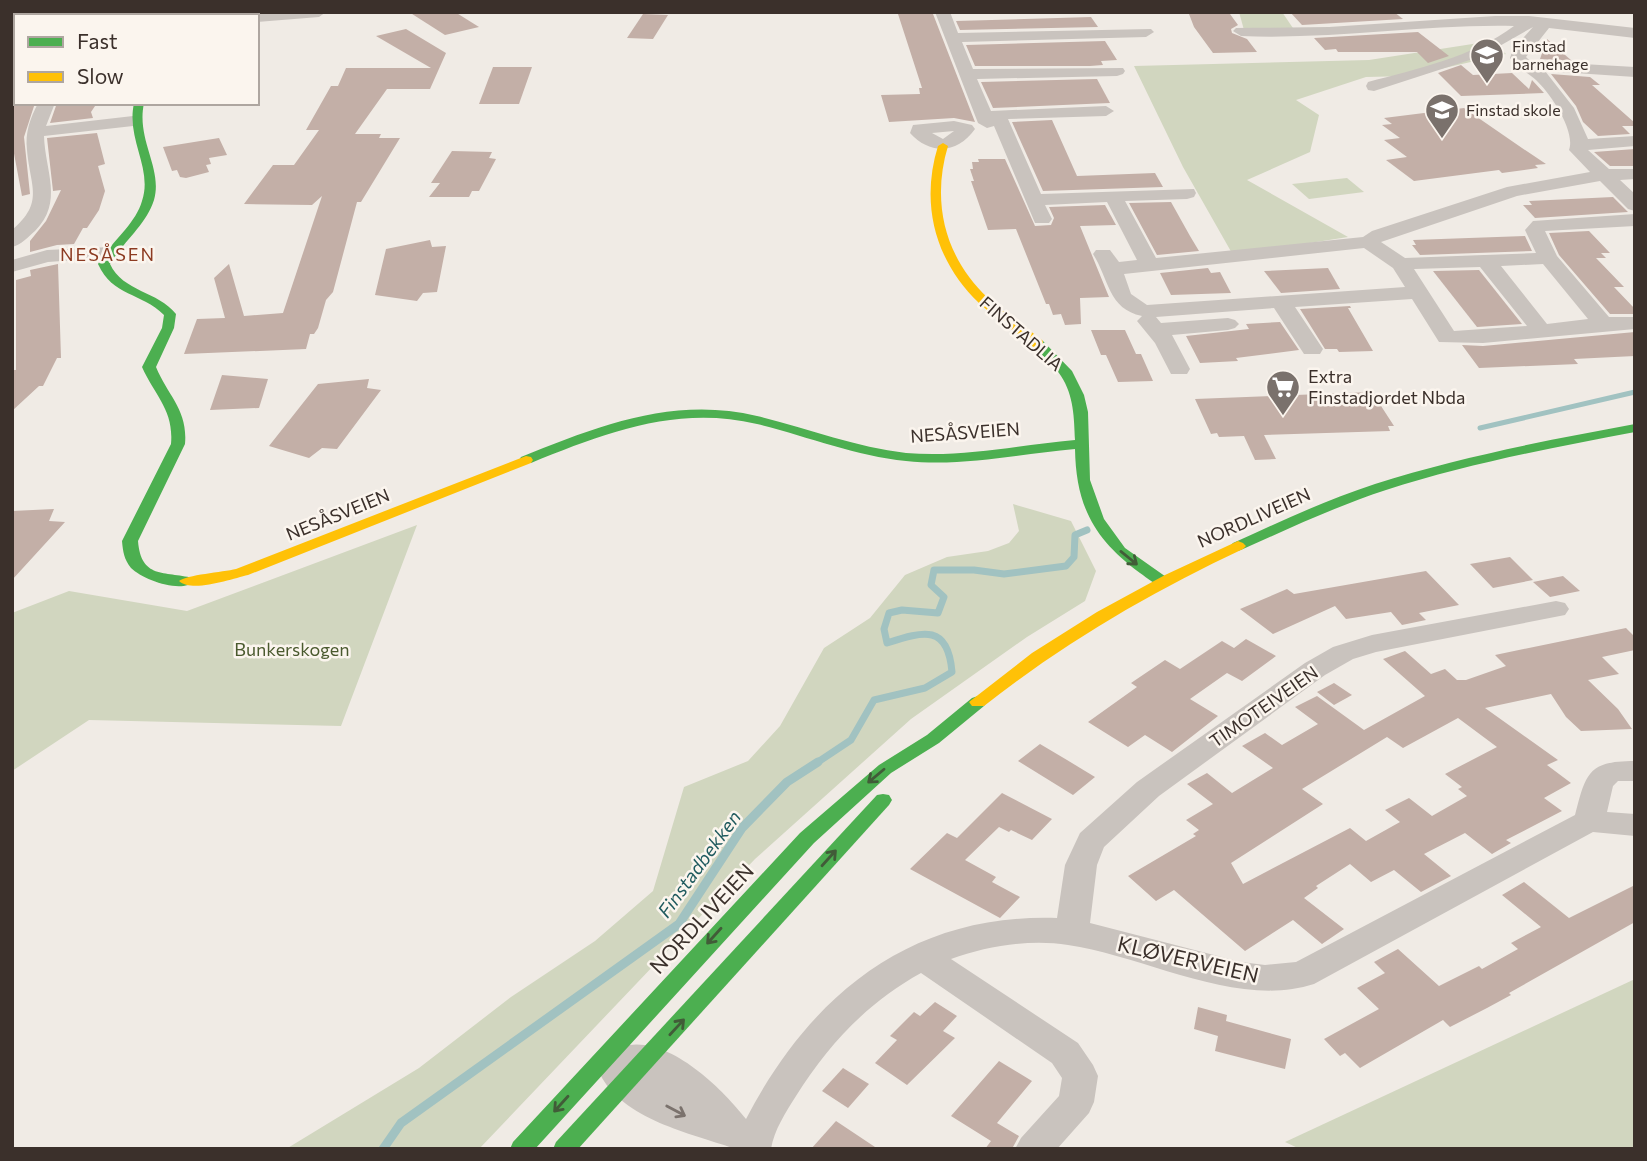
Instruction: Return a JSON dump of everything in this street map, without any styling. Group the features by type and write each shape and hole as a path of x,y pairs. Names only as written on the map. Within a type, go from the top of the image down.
{"street":[{"path":"144,12 168,14"},
{"path":"259,17 319,12"},
{"path":"942,12 967,74 1042,219"},
{"path":"1234,12 1248,50"},
{"path":"1289,18 1302,33"},
{"path":"1241,31 1343,32 1475,21 1540,19 1635,33"},
{"path":"1540,19 1533,39 1518,52 1518,58 1539,75 1558,96 1573,124 1580,145 1578,150 1635,205"},
{"path":"1374,86 1447,63 1540,19"},
{"path":"952,38 1146,32"},
{"path":"1525,65 1635,72"},
{"path":"967,74 1117,71"},
{"path":"12,241 37,217 42,204 34,148 35,132 46,105"},
{"path":"15,263 54,255 110,253 137,221 149,195 148,178 133,121 138,105"},
{"path":"966,129 961,136 943,146 919,133 919,129 954,126 966,129 993,121 997,114 1106,111"},
{"path":"35,132 133,121"},
{"path":"1580,145 1635,141"},
{"name":"FINSTADLIA","path":"943,146 934,171 934,207 941,234 957,272 984,302 1046,350 1064,369 1079,400 1083,425 1081,444 1084,487 1120,551 1163,582"},
{"path":"1178,369 1158,330 1131,306 1116,287 1108,262 1150,266 1368,242 1379,235 1514,191 1604,175 1635,174"},
{"path":"1034,200 1187,193"},
{"path":"1113,196 1150,266"},
{"path":"1603,324 1548,258 1535,229 1540,225 1635,220"},
{"path":"1368,242 1401,264 1447,337 1483,337 1541,329 1635,323"},
{"name":"NESÅSVEIEN","path":"110,253 104,264 109,278 157,301 170,314 168,328 149,367 153,378 178,413 183,428 174,453 132,535 129,550 142,570 160,578 203,580 242,572 614,425 657,413 701,410 731,413 852,447 915,458 1081,444"},
{"path":"1401,264 1548,258"},
{"path":"1487,262 1541,329"},
{"path":"1158,330 1285,309 1419,292"},
{"path":"1137,310 1285,309"},
{"path":"1285,309 1312,349"},
{"name":"NORDLIVEIEN","path":"564,1149 626,1066 807,838 885,769 933,739 990,691 1027,665 1090,624 1188,568 1281,525 1379,488 1513,451 1635,428"},
{"path":"1104,526 1133,541"},
{"path":"1170,558 1188,568"},
{"name":"TIMOTEIVEIEN","path":"1073,933 1075,898 1081,865 1091,841 1148,789 1315,669 1343,653 1372,644 1556,609"},
{"name":"NORDLIVEIEN","path":"521,1149 626,1066 899,783 933,739"},
{"path":"1635,771 1611,771 1599,781 1589,821 1635,825"},
{"name":"KLØVERVEIEN","path":"626,1066 692,1119 746,1139 822,1030 866,988 920,955 978,936 1038,931 1073,933 1221,971 1264,978 1302,975 1589,821"},
{"path":"920,955 1065,1053 1080,1076 1076,1102 1034,1149"}],"green space":[{"path":"1239,12 1282,12 1295,31 1244,30"},
{"path":"1492,41 1506,54 1409,76 1366,77 1296,100 1319,115 1310,152 1247,180 1348,237 1233,255 1183,167 1134,66 1369,60"},
{"path":"1347,178 1364,192 1309,199 1292,184"},
{"path":"1013,504 1071,521 1096,571 1085,601 1027,637 911,719 755,859 479,1149 286,1149 419,1068 511,997 595,941 653,891 684,787 748,761 780,726 824,648 870,618 905,575 947,557 988,551 1009,543 1019,531"},
{"name":"Bunkerskogen","path":"417,525 341,726 89,720 12,771 12,613 69,591 187,611"},
{"path":"1635,979 1635,1149 1300,1149 1285,1142"}],"building":[{"path":"409,12 455,12 479,27 445,35"},
{"path":"1290,12 1394,12 1403,19 1302,25"},
{"path":"643,14 668,15 653,39 627,38"},
{"path":"898,14 933,14 975,122 954,118 889,122 881,95 920,94 919,88 922,88"},
{"path":"1189,14 1230,14 1238,25 1231,29 1232,33 1247,39 1257,52 1213,53 1194,27"},
{"path":"1091,17 1098,27 960,30 956,21"},
{"path":"406,29 446,53 430,89 387,89 355,134 381,134 379,138 400,138 361,202 357,202 333,292 326,300 318,328 314,334 310,334 306,349 184,354 197,319 225,318 214,278 229,264 244,316 283,313 322,196 312,205 244,204 273,165 294,165 319,130 306,130 331,86 338,86 346,68 431,68 376,36"},
{"path":"1418,32 1449,56 1428,63 1417,52 1338,52 1336,49 1325,50 1314,38"},
{"path":"1547,39 1572,61 1540,59"},
{"path":"1105,41 1117,60 1101,61 1103,65 1090,66 975,66 966,45"},
{"path":"1461,65 1473,75 1512,73 1529,89 1532,80 1544,93 1461,96 1438,73"},
{"path":"493,67 532,67 519,104 479,104"},
{"path":"1551,74 1590,77 1600,85 1592,85 1635,123 1635,126 1622,126 1630,134 1598,136 1583,122 1576,106"},
{"path":"1097,79 1110,103 993,108 981,82"},
{"path":"12,103 34,105 24,137 30,194 22,196 12,143"},
{"path":"56,105 96,105 91,112 93,118 50,123"},
{"path":"1464,108 1546,164 1535,165 1538,168 1502,173 1499,170 1414,181 1386,160 1407,157 1384,140 1400,138 1382,125 1392,124 1384,118"},
{"path":"1052,120 1077,176 1155,173 1163,187 1043,191 1012,122"},
{"path":"97,133 105,164 98,166 105,191 99,210 87,228 83,228 74,244 30,252 30,241 46,221 61,190 53,191 47,138"},
{"path":"219,138 227,155 209,158 211,164 206,165 209,172 186,178 180,177 177,170 172,171 163,147"},
{"path":"1635,149 1635,166 1610,166 1594,152"},
{"path":"452,151 492,152 489,158 496,159 479,191 472,191 469,197 429,197 440,183 431,183"},
{"path":"978,159 1005,159 1035,226 1051,225 1054,218 1049,207 1105,205 1116,225 1080,226 1109,297 1080,298 1081,324 1065,325 1061,314 1053,315 1016,229 988,230 971,181 974,181 970,169 973,169 972,162 979,162"},
{"path":"1613,197 1628,212 1535,218 1523,205 1532,205 1529,201"},
{"path":"1171,202 1199,251 1157,255 1129,203"},
{"path":"1589,231 1610,253 1601,253 1606,258 1596,258 1624,287 1614,287 1635,309 1635,314 1610,314 1559,255 1549,233"},
{"path":"1525,236 1532,251 1420,255 1412,245 1416,245 1413,240"},
{"path":"430,240 432,247 446,246 437,292 423,293 417,301 375,295 386,249"},
{"path":"58,264 61,358 57,358 43,386 39,386 12,411 12,370 16,370 16,280 31,276 30,270"},
{"path":"1208,268 1211,273 1220,272 1231,293 1171,295 1160,273"},
{"path":"1328,268 1340,289 1281,293 1264,271"},
{"path":"1479,270 1522,324 1477,327 1433,271"},
{"path":"1350,306 1351,308 1348,308 1373,351 1339,352 1337,349 1325,349 1300,309"},
{"path":"1280,322 1299,350 1236,358 1238,361 1200,363 1186,336 1249,329 1246,324"},
{"path":"1091,330 1125,330 1136,354 1141,354 1153,381 1118,382 1106,355 1101,355"},
{"path":"1635,332 1635,356 1574,359 1578,364 1479,368 1462,345 1483,346"},
{"path":"222,375 268,379 259,408 210,410"},
{"path":"369,379 367,388 381,390 337,449 322,448 309,458 269,446 318,384"},
{"path":"1372,392 1394,426 1388,426 1390,431 1264,435 1276,459 1255,460 1244,436 1219,437 1217,433 1211,434 1195,399"},
{"path":"54,509 49,521 65,522 12,580 12,511"},
{"path":"1510,557 1533,580 1493,588 1470,564"},
{"path":"1426,571 1459,605 1419,613 1426,620 1402,625 1391,612 1346,619 1335,606 1273,634 1240,609 1287,589 1294,594"},
{"path":"1563,576 1580,591 1550,597 1533,582"},
{"path":"1626,628 1635,637 1635,650 1602,657 1619,674 1588,680 1618,709 1632,729 1581,731 1566,717 1551,694 1485,708 1558,760 1547,765 1571,783 1544,798 1562,811 1506,840 1511,843 1492,854 1465,833 1424,854 1451,876 1421,892 1394,870 1371,882 1350,864 1316,886 1318,888 1304,898 1344,929 1322,944 1293,920 1245,951 1174,890 1156,901 1128,876 1196,836 1193,834 1199,830 1186,820 1213,804 1187,784 1207,773 1232,793 1273,768 1242,746 1265,733 1282,745 1318,724 1295,707 1317,696 1364,730 1425,696 1383,659 1405,651 1431,674 1445,669 1457,680 1466,680 1506,666 1495,655","holes":["1458,718 1497,747 1445,774 1462,787 1458,789 1467,796 1432,816 1409,798 1385,810 1400,822 1366,841 1350,828 1243,884 1231,863 1323,804 1302,789 1387,737 1403,748"]},
{"path":"1246,639 1276,656 1242,681 1227,673 1190,699 1218,716 1172,752 1145,735 1128,747 1088,722 1137,687 1131,683 1165,660 1180,669 1222,641 1234,648"},
{"path":"1334,683 1352,695 1334,705 1317,692"},
{"path":"1040,744 1095,777 1073,795 1018,761"},
{"path":"1002,793 1052,819 1032,840 999,827 965,860 996,877 992,882 1020,897 1000,918 910,869 947,833 957,838"},
{"path":"1524,882 1569,918 1635,885 1635,922 1487,1008 1450,1027 1443,1020 1360,1068 1345,1053 1340,1056 1324,1039 1379,1009 1357,988 1385,973 1374,962 1398,949 1439,986 1479,966 1482,969 1518,949 1511,943 1541,927 1502,895"},
{"path":"935,1002 957,1016 943,1031 955,1038 907,1085 875,1063 897,1040 890,1036 914,1012 920,1016"},
{"path":"1198,1007 1227,1015 1226,1021 1291,1039 1285,1069 1215,1051 1218,1036 1194,1029"},
{"path":"999,1061 1032,1081 997,1123 1019,1136 1013,1147 985,1149 991,1141 951,1116"},
{"path":"843,1068 869,1084 848,1108 822,1091"},
{"path":"836,1121 878,1149 811,1149"}],"waterway":[{"path":"1480,428 1635,392"},
{"name":"Finstadbekken","path":"818,762 851,740 874,700 925,688 952,672 950,656 939,639 923,634 887,643 884,629 889,613 902,610 938,613 944,597 931,585 934,570 974,570 1004,574 1066,566 1074,557 1075,535 1087,530"},
{"name":"Finstadbekken","path":"383,1149 401,1123 679,924 742,828 787,782 818,762"}],"traffic: fast":[{"path":"139,105 136,127 150,180 148,202 104,264 116,282 162,306 170,314 168,328 149,367 175,412 179,431 178,444 130,541 131,552 136,564 149,573 172,580 187,581"},
{"path":"1038,344 1067,374 1077,395 1081,412 1083,480 1097,519 1120,551 1163,582"},
{"path":"526,460 626,423 677,413 704,412 753,419 862,449 906,457 972,457 1081,444"},
{"path":"1238,546 1327,507 1381,487 1507,454 1635,428"},
{"path":"521,1149 807,838 885,769 933,739 978,702"},
{"path":"564,1149 883,800"}],"traffic: slow":[{"path":"943,146 934,184 943,242 962,277 975,292 1038,344"},
{"path":"187,581 214,579 242,572 526,460"},
{"path":"978,702 1038,657 1103,616 1238,546"}],"place":[{"name":"Finstad barnehage","path":"1487,85"},
{"name":"Finstad skole","path":"1442,140"},
{"name":"Extra Finstadjordet Nbda","path":"1283,417"}],"district":[{"name":"NESÅSEN","path":"108,255"}]}
